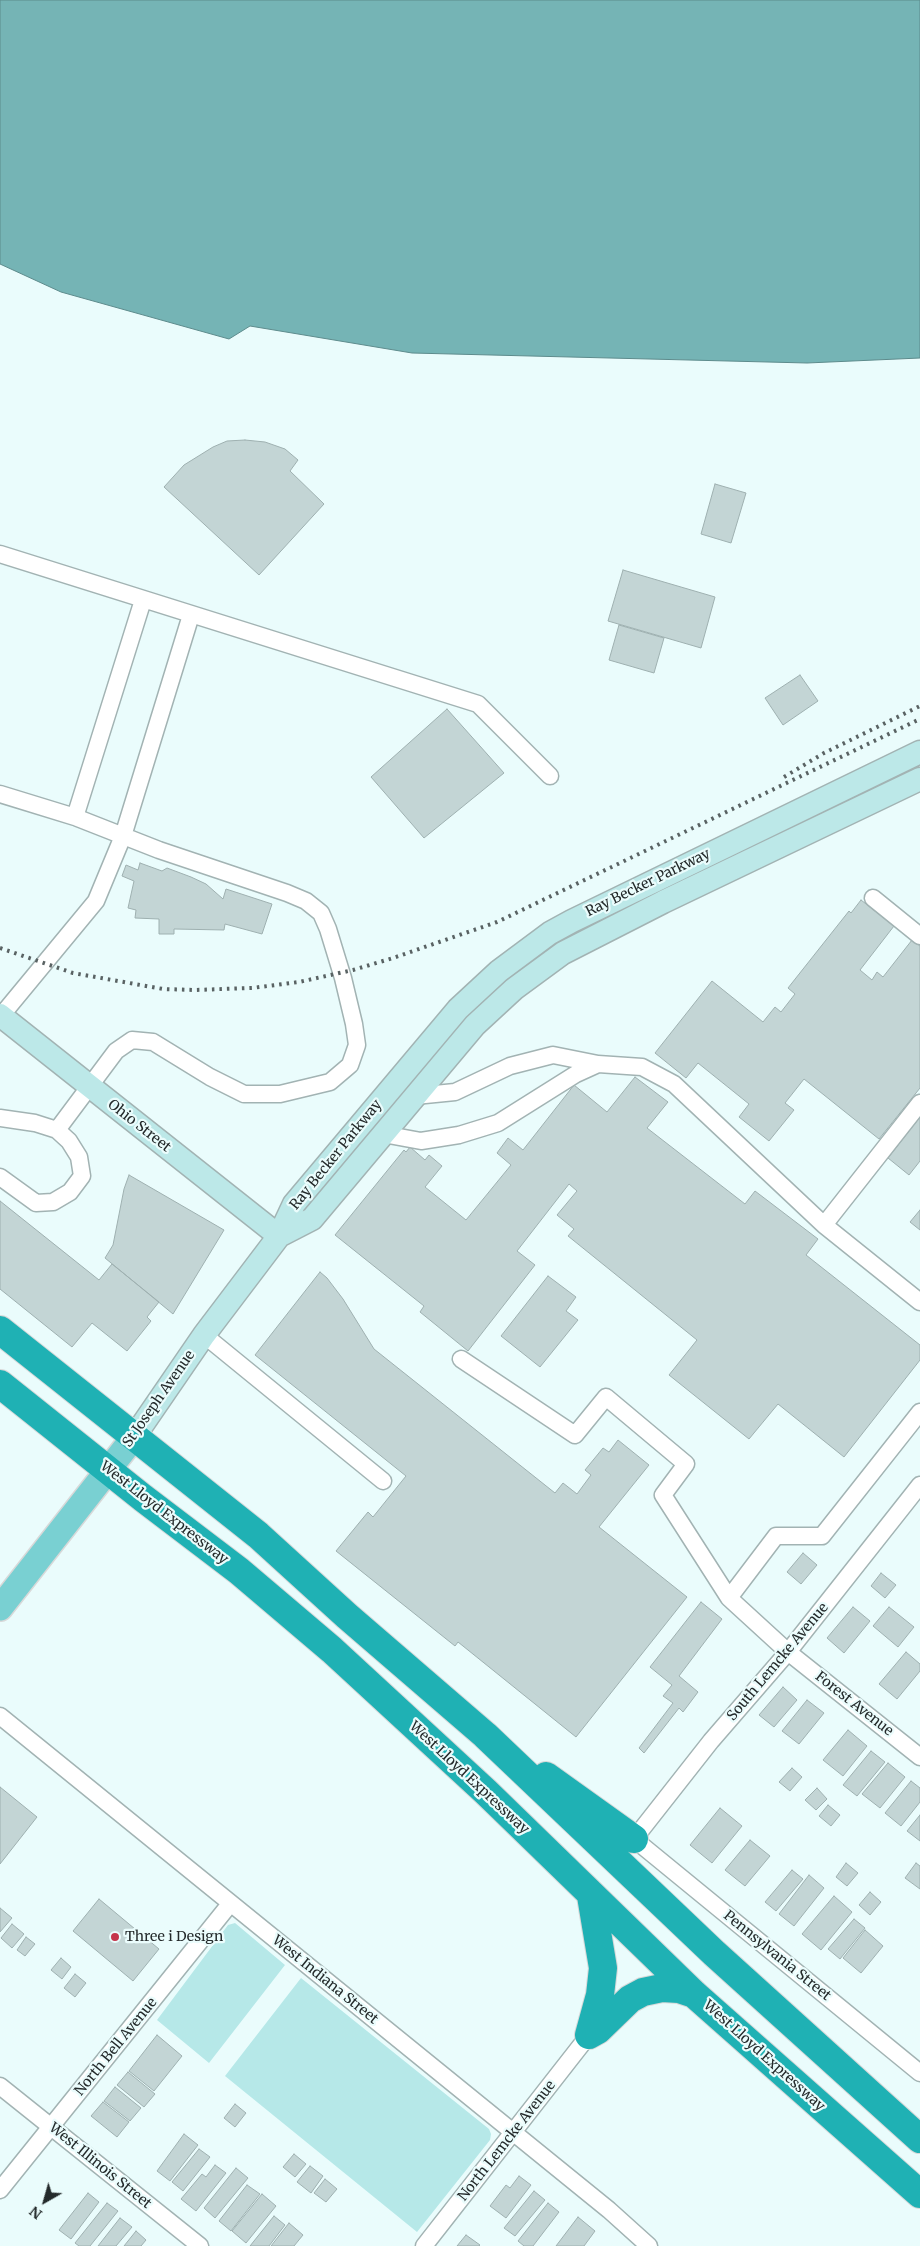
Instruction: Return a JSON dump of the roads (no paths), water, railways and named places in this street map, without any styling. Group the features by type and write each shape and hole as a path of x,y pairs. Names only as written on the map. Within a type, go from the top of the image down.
{"highway":[{"path":"0,1330 258,1535 347,1616 485,1735 714,1953 920,2139"},
{"name":"West Lloyd Expressway","path":"0,1384 239,1571 332,1650 486,1792 694,1994 920,2194"},
{"path":"485,1735 585,1802 634,1838"},
{"path":"589,2035 600,1996 603,1968 592,1896"},
{"path":"589,2035 598,2030 630,1999 644,1992 662,1988 679,1989 694,1994"}],"main road":[{"name":"Ray Becker Parkway","path":"278,1236 294,1204 458,1009 499,970 550,933 572,921 920,752"},
{"name":"Ray Becker Parkway","path":"278,1236 312,1219 490,1010 514,989 563,953 663,902 920,779"},
{"name":"Ohio Street","path":"1,1016 278,1236"},
{"name":"St Joseph Avenue","path":"0,1608 134,1437 204,1335 278,1236"}],"street":[{"path":"0,554 478,704 550,776"},
{"path":"75,817 143,600"},
{"path":"1,1016 96,901 123,836 191,615"},
{"path":"0,794 75,817 306,901 321,913 328,929 344,978 357,1045 350,1065 330,1082 280,1094 244,1094 210,1077 153,1042 132,1040 116,1052 57,1130"},
{"path":"873,898 920,936"},
{"path":"415,1096 455,1092 510,1066 553,1055 598,1064 642,1067 674,1084 824,1225 920,1302"},
{"path":"383,1134 421,1141 460,1135 498,1123 576,1074 598,1064"},
{"path":"824,1225 920,1103"},
{"path":"0,1118 35,1123 57,1130 70,1141 79,1157 82,1176 70,1192 53,1202 36,1203 0,1178"},
{"path":"204,1335 383,1481"},
{"name":"Forest Avenue","path":"461,1359 575,1435 606,1398 686,1464 663,1495 728,1598 788,1652 920,1757"},
{"path":"728,1598 776,1536 822,1536 920,1412"},
{"name":"South Lemcke Avenue","path":"634,1838 711,1741 788,1652 920,1485"},
{"name":"West Indiana Street","path":"0,1716 609,2210 649,2246"},
{"name":"Pennsylvania Street","path":"634,1838 920,2073"},
{"name":"North Bell Avenue","path":"0,2190 230,1904"},
{"name":"North Lemcke Avenue","path":"424,2246 589,2035"},
{"name":"West Illinois Street","path":"0,2086 200,2246"}],"railway":[{"path":"784,777 824,753 920,706"},
{"path":"0,948 73,973 163,989 252,988 299,982 353,970 497,922 920,719"}],"place":[{"name":"Three i Design","path":"115,1937"}]}
